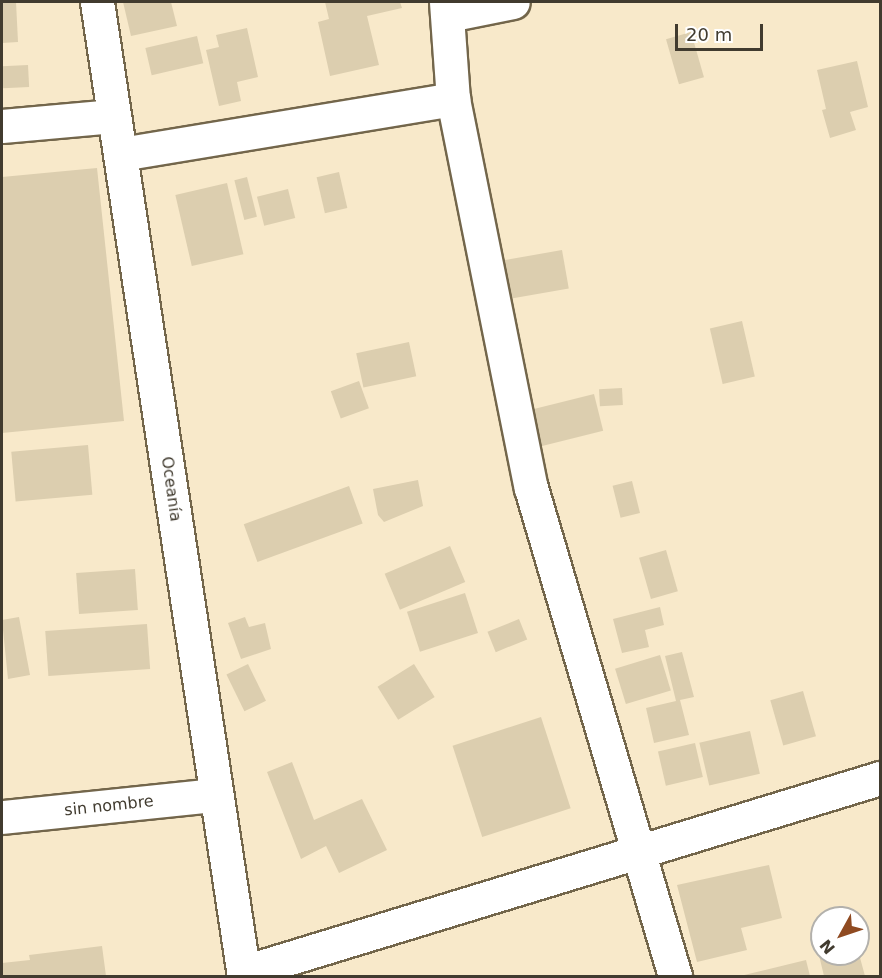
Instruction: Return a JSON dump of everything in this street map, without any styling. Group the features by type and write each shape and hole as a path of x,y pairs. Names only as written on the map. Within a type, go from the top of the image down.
{"street":[{"name":"Oceanía","path":"97,2 244,974"},
{"path":"513,2 447,8 453,99 531,488 636,853 675,976"},
{"path":"121,154 453,99"},
{"path":"2,126 114,116"},
{"path":"244,974 880,778"},
{"name":"sin nombre","path":"2,817 216,795"}],"building":[{"path":"2,2 16,2 18,42 2,43"},
{"path":"123,2 171,2 177,26 131,36"},
{"path":"325,2 400,2 402,8 367,16 379,65 330,76 318,22 329,19"},
{"path":"247,28 258,77 237,82 241,101 219,106 206,50 219,47 216,35"},
{"path":"691,32 704,77 679,84 666,39"},
{"path":"197,36 203,63 152,75 145,48"},
{"path":"857,61 868,107 850,112 856,130 830,138 822,110 826,109 817,70"},
{"path":"28,65 29,87 3,88 2,66"},
{"path":"97,168 124,421 2,433 2,177"},
{"path":"339,172 347,208 325,213 317,177"},
{"path":"247,177 257,217 244,220 234,180"},
{"path":"227,183 243,254 192,266 175,195"},
{"path":"288,189 295,218 264,226 257,197"},
{"path":"562,250 569,288 509,299 502,261"},
{"path":"742,321 755,377 723,384 710,328"},
{"path":"409,342 416,376 363,387 356,353"},
{"path":"359,381 369,408 341,419 331,391"},
{"path":"622,388 623,405 600,406 599,389"},
{"path":"594,394 603,431 539,447 530,410"},
{"path":"88,445 92,495 16,502 11,452"},
{"path":"418,480 423,506 384,522 378,515 373,489"},
{"path":"632,481 640,513 621,518 613,486"},
{"path":"349,486 363,524 257,562 244,524"},
{"path":"450,546 465,582 400,610 385,574"},
{"path":"666,550 678,591 651,599 639,558"},
{"path":"135,569 138,610 79,614 76,573"},
{"path":"465,593 478,633 420,652 407,612"},
{"path":"660,607 664,625 645,630 649,647 622,653 613,619"},
{"path":"19,617 30,675 8,679 2,620"},
{"path":"245,617 249,627 265,623 271,649 241,659 228,623"},
{"path":"519,619 527,639 496,652 487,632"},
{"path":"147,624 150,669 48,676 45,631"},
{"path":"682,652 694,697 680,700 689,735 654,743 646,708 676,701 665,656"},
{"path":"660,655 671,690 626,704 615,669"},
{"path":"248,664 266,701 244,711 226,675"},
{"path":"414,664 435,697 398,720 378,687"},
{"path":"803,691 816,736 783,746 770,700"},
{"path":"541,717 571,808 482,837 453,746"},
{"path":"750,731 760,774 709,786 699,743"},
{"path":"695,743 703,777 666,786 658,752"},
{"path":"292,762 314,820 362,799 387,850 339,873 326,846 301,859 267,772"},
{"path":"769,865 782,918 741,928 747,950 697,962 677,885"},
{"path":"102,946 106,976 2,976 2,963 30,960 29,955"},
{"path":"806,960 810,976 740,976"},
{"path":"822,966 862,966 865,976 824,976"}]}
